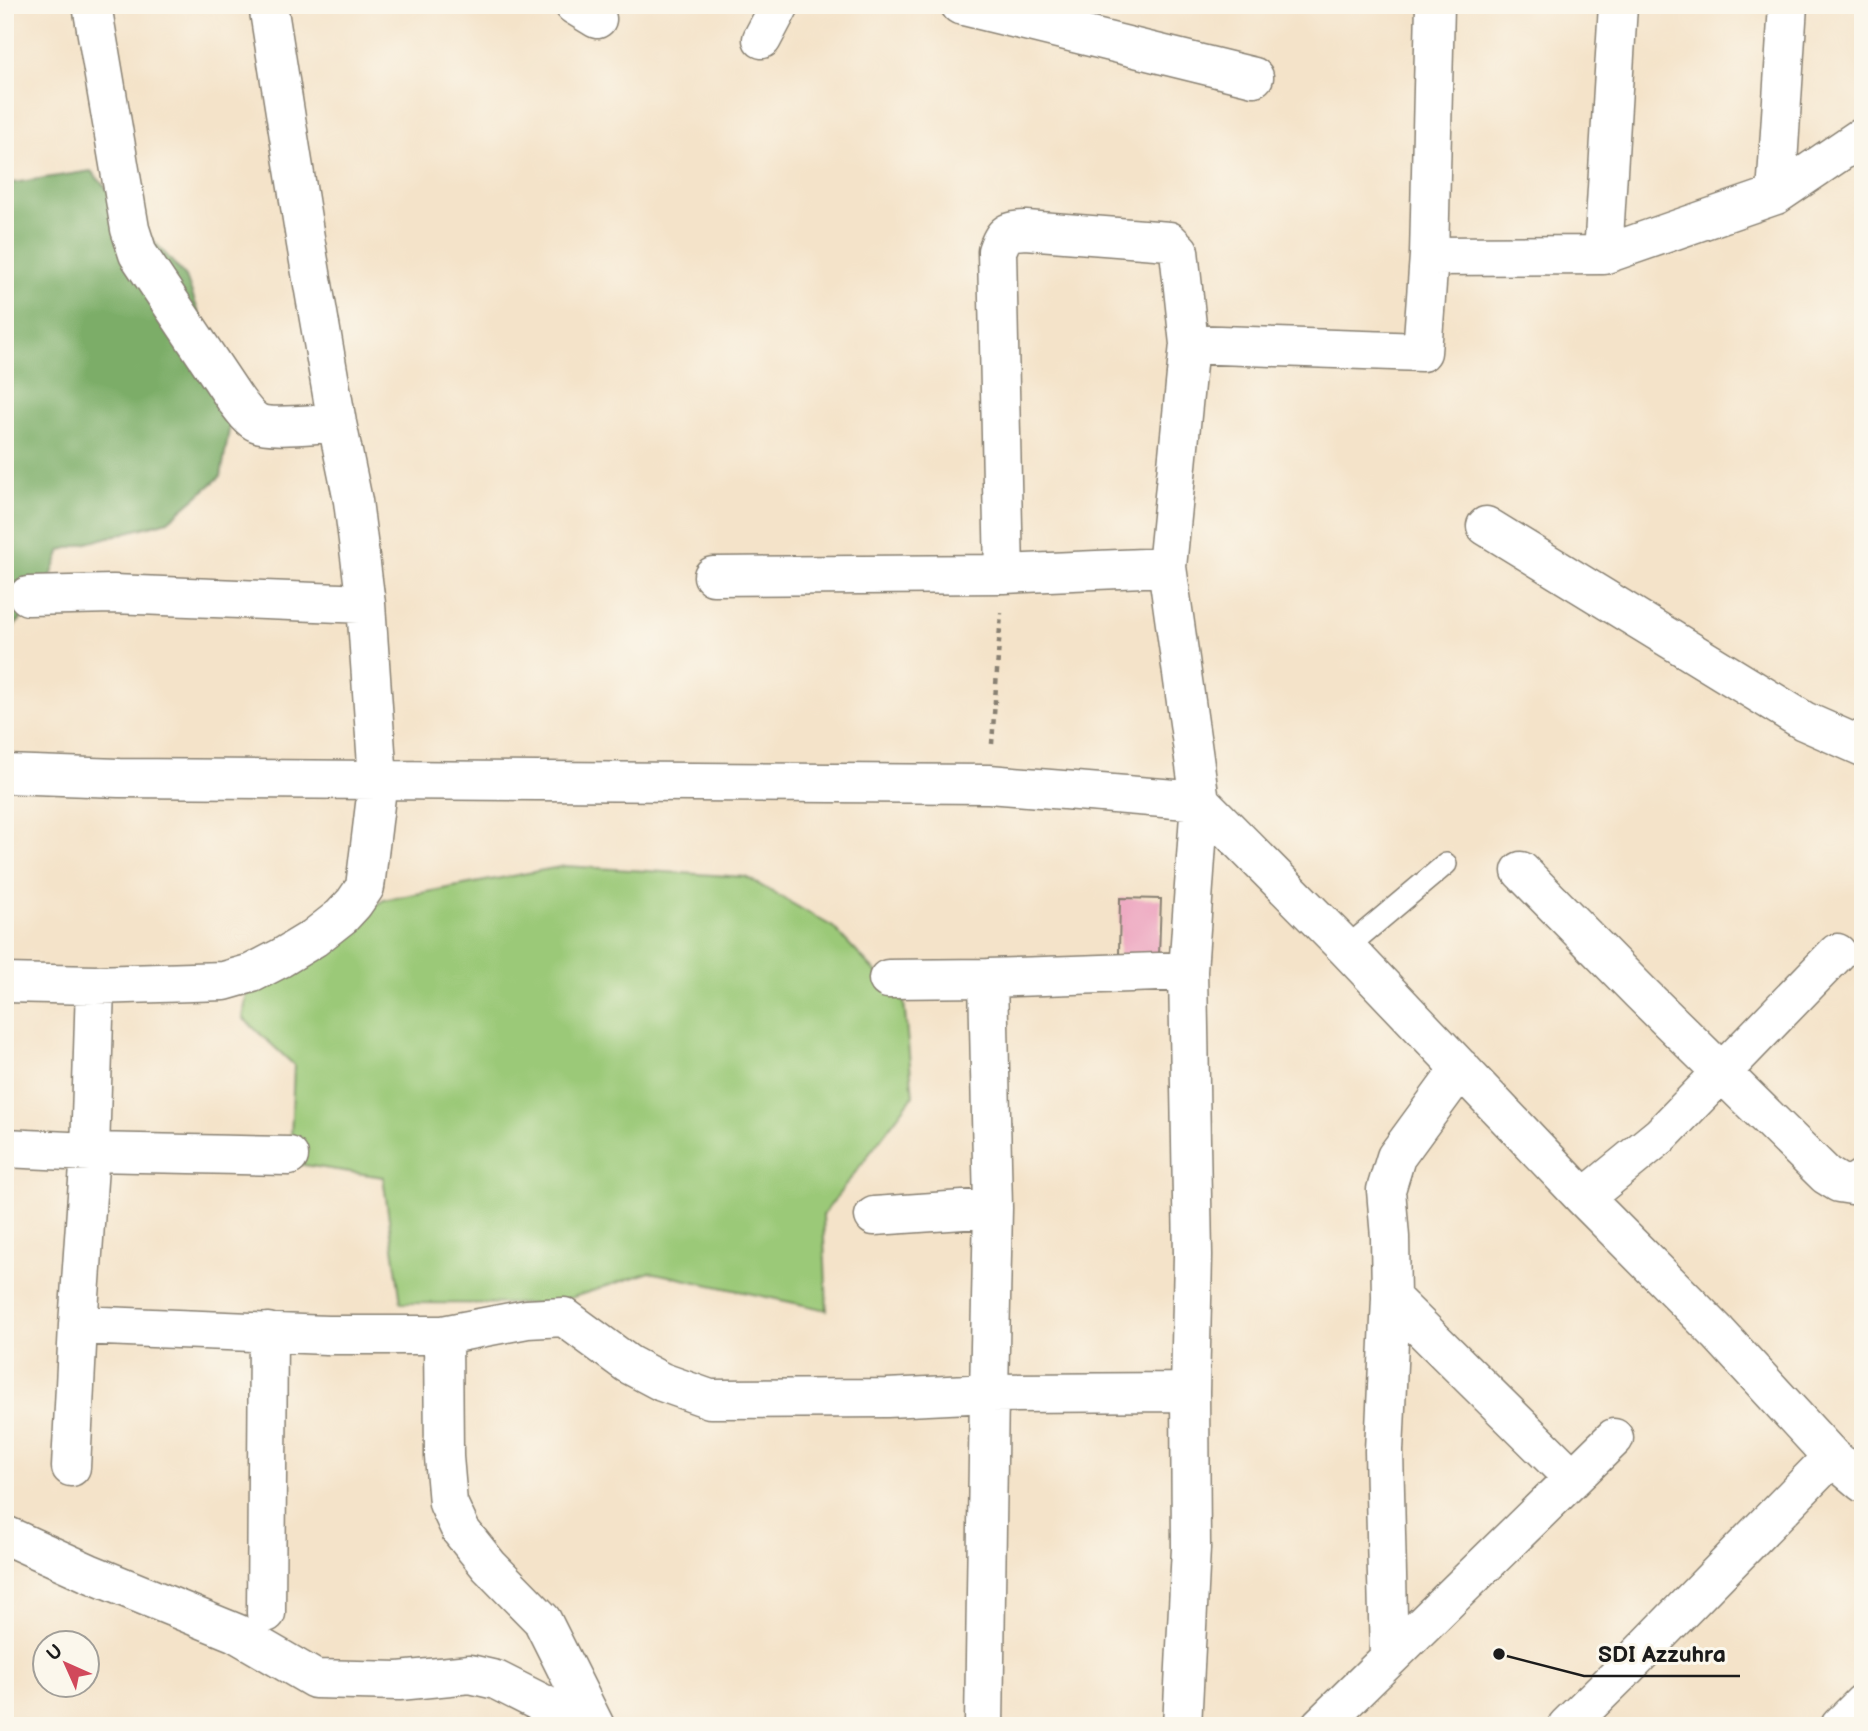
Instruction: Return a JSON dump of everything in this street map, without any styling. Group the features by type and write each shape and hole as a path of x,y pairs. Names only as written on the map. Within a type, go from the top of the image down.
{"street":[{"path":"92,5 130,229 138,254 248,415 258,423 270,426 337,423"},
{"path":"5,983 95,985 224,981 252,973 314,938 342,916 365,887 378,780 366,604 353,501 306,244 268,5"},
{"path":"762,39 780,5"},
{"path":"960,5 1021,13 1254,77"},
{"path":"1189,344 1422,352 1429,256 1435,5"},
{"path":"1603,255 1618,5"},
{"path":"1776,195 1788,5"},
{"path":"1429,256 1603,255 1776,195 1863,136"},
{"path":"1004,574 997,251 1002,237 1010,231 1026,230 1169,241 1179,251 1189,344 1167,567 1200,802 1188,971 1193,1255 1189,1392 1191,1548 1182,1726"},
{"path":"1486,526 1804,721 1863,747"},
{"path":"713,576 1004,574 1167,567"},
{"path":"28,596 113,594 366,604"},
{"path":"5,774 119,778 989,783 1200,802 1346,948 1584,1198 1718,1333 1832,1457 1863,1483"},
{"path":"1521,871 1826,1175 1839,1183 1852,1185 1863,1178"},
{"path":"1584,1198 1661,1135 1836,953"},
{"path":"888,979 1188,971"},
{"path":"984,1726 993,1208 988,978"},
{"path":"71,1467 90,1152 95,985"},
{"path":"1389,1658 1384,1451 1391,1298 1386,1190 1396,1157 1461,1068"},
{"path":"5,1148 289,1156"},
{"path":"874,1216 993,1208"},
{"path":"1391,1298 1573,1478"},
{"path":"78,1325 327,1335 443,1335 527,1319 564,1317 628,1364 662,1382 710,1399 1189,1392"},
{"path":"266,1613 268,1332"},
{"path":"443,1335 444,1457 449,1503 461,1531 489,1566 542,1620 595,1726"},
{"path":"1320,1726 1614,1438"},
{"path":"1567,1726 1832,1457"},
{"path":"5,1535 89,1573 236,1633 315,1679 399,1681 470,1674 496,1680 587,1726"},
{"path":"1840,1726 1863,1703"}],"lane":[{"path":"1346,948 1446,863"}],"path":[{"path":"989,783 1004,574"}],"green space":[{"path":"91,171 186,277 233,408 221,476 168,521 61,550 44,595 5,636 5,184"},
{"path":"565,866 746,877 833,927 904,1002 913,1096 823,1215 827,1310 650,1272 552,1304 401,1303 383,1177 290,1163 294,1065 243,1018 248,985 384,900"}],"building":[{"path":"1120,898 1161,899 1159,956 1119,955"}],"place":[{"name":"SDI Azzuhra","path":"1499,1654"}]}
